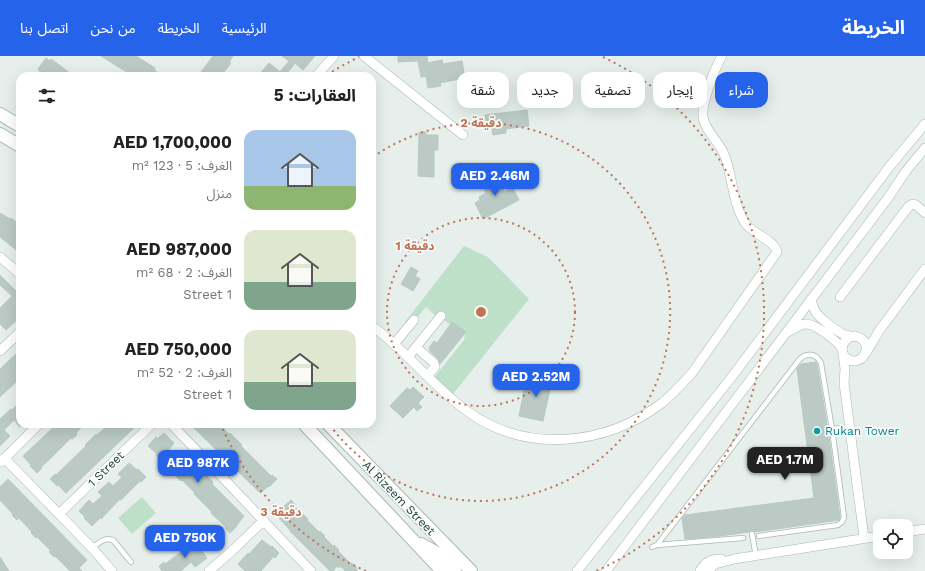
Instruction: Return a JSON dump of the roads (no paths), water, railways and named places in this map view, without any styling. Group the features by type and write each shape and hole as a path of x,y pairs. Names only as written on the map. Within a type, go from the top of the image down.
{"street":[{"path":"320,72 334,56"},
{"path":"364,56 462,135"},
{"path":"376,329 395,344 458,404 490,425 502,430 536,439 571,440 592,436 615,429 640,417 674,393 705,355 777,252 774,245 750,229 744,220 737,203 724,153 706,128 703,121 703,111 706,99 718,63 722,56"},
{"path":"0,114 16,124"},
{"path":"577,571 731,378 890,166 925,124"},
{"path":"0,134 16,144"},
{"path":"606,571 925,148"},
{"path":"840,297 911,205 915,204 925,213"},
{"path":"0,257 16,271"},
{"path":"845,376 852,365 862,357 925,268"},
{"path":"786,332 805,324 814,326 834,340 845,357 849,360 854,361 862,357 867,349 863,340 857,337 841,334 820,318 814,310 811,299"},
{"path":"408,357 441,316"},
{"path":"395,344 414,320"},
{"path":"864,538 849,426 844,383 845,369 842,351 844,341 851,337 869,337 879,331"},
{"path":"0,351 16,336"},
{"path":"416,347 435,365 427,376"},
{"path":"35,428 2,461 60,514 92,548 109,570"},
{"name":"1 Street","path":"60,514 148,428"},
{"path":"175,428 311,571"},
{"name":"Al Rizeem Street","path":"308,428 442,571"},
{"name":"Al Rizeem Street","path":"332,428 471,571"},
{"path":"209,571 263,521"},
{"path":"913,531 925,529"},
{"path":"708,571 716,564 734,559 873,537"},
{"path":"411,539 430,549 455,571"},
{"path":"700,571 710,560 734,559"}],"lane":[{"path":"657,545 802,356 812,354 816,356 821,363 845,514 843,520 838,525 759,536"},
{"path":"832,429 849,426"},
{"path":"752,534 756,556"},
{"path":"92,548 109,538 113,540 131,562"},
{"path":"652,547 657,545 743,538"}],"place":[{"name":"Rukan Tower","path":"817,431"}]}
